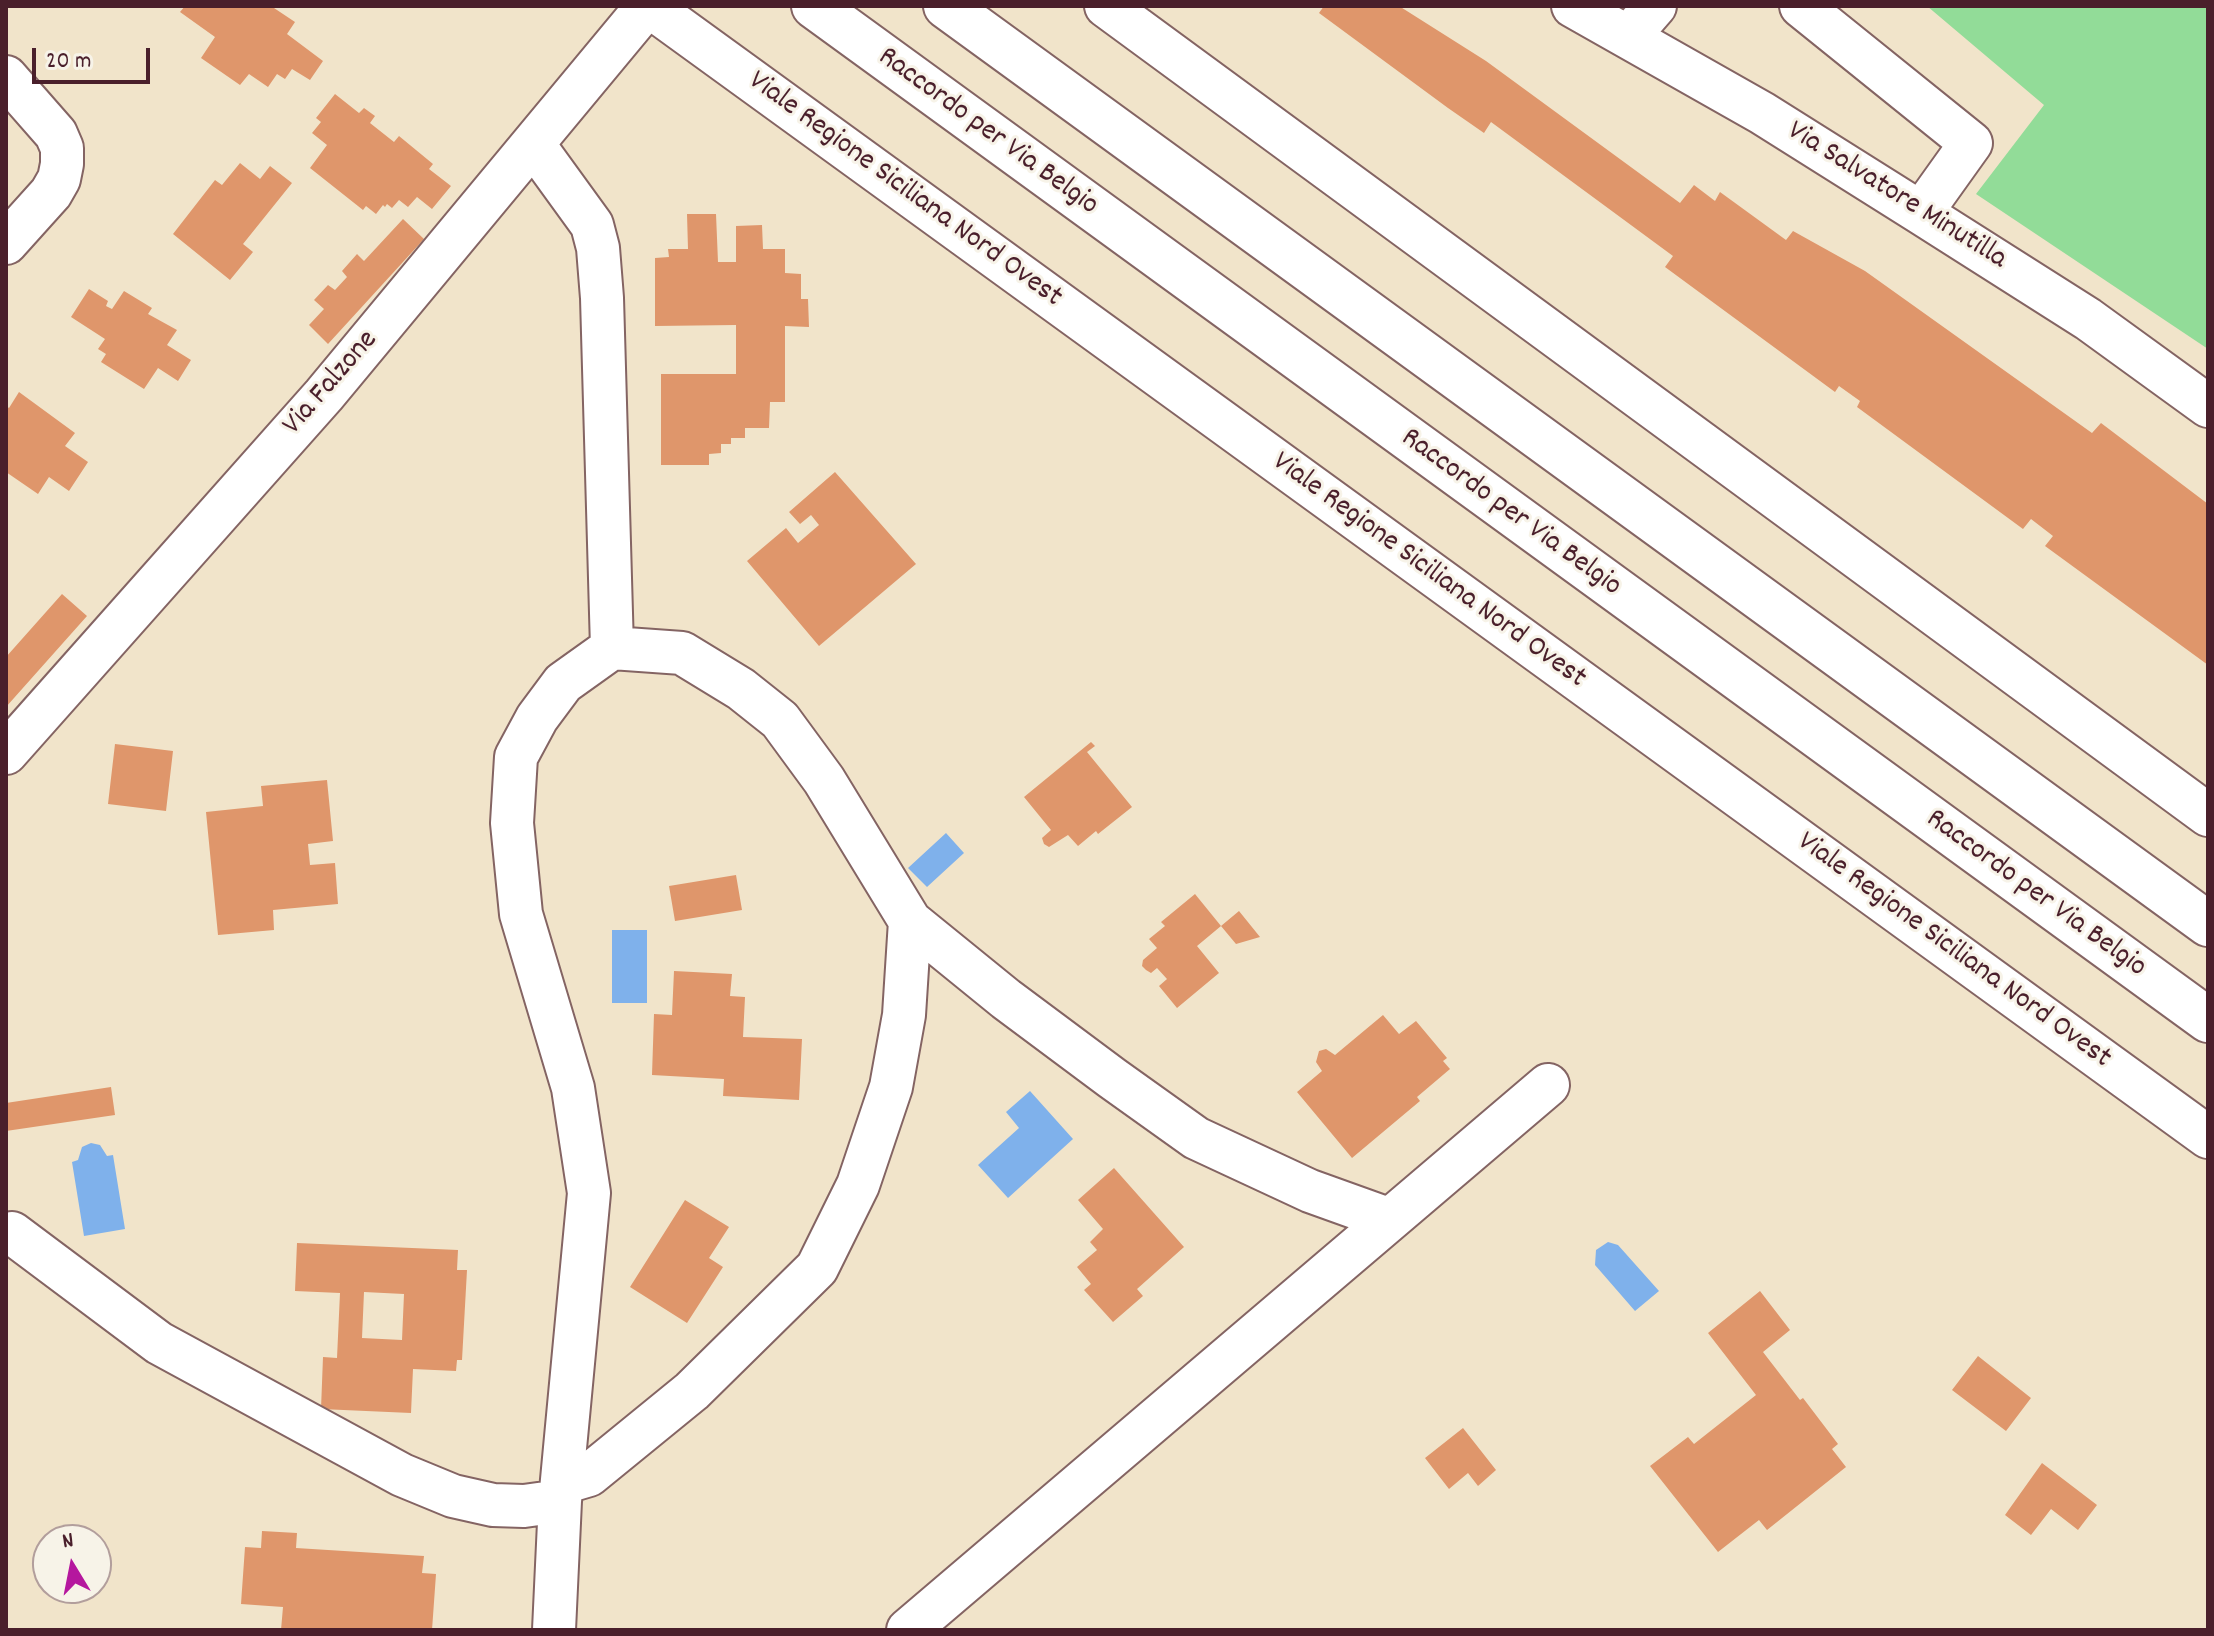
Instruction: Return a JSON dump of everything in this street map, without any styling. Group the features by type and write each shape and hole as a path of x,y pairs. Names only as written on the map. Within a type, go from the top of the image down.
{"highway":[{"name":"Raccordo per Via Belgio","path":"814,6 2208,1020"},
{"path":"946,6 2208,924"}],"street":[{"name":"Via Falzone","path":"6,753 324,395 648,6"},
{"name":"Viale Regione Siciliana Nord Ovest","path":"648,6 2208,1137"},
{"path":"1106,6 2208,815"},
{"name":"Via Salvatore Minutilla","path":"1573,6 1642,21 1762,113 2088,319 2208,406"},
{"path":"1801,6 1971,143 1921,213"},
{"path":"6,77 56,134 62,148 59,179 51,193 6,243"},
{"path":"534,145 592,225 598,248 612,648"},
{"path":"554,1630 561,1492 589,1193 573,1088 521,914 512,823 516,757 537,718 563,683 612,648 682,653 741,689 780,720 824,780 910,921 1006,999 1196,1138 1310,1191 1388,1219"},
{"path":"12,1233 159,1343 402,1475 453,1496 493,1505 524,1506 561,1492 589,1475 692,1391 817,1268 858,1185 891,1087 904,1015 910,921"},
{"path":"908,1630 1548,1085"}],"green space":[{"path":"1927,6 2208,6 2208,349 1976,194 2044,105"}],"water":[{"path":"946,833 964,853 927,887 908,868"},
{"path":"612,930 647,930 647,1003 612,1003"},
{"path":"1030,1091 1073,1139 1008,1198 978,1165 1019,1128 1006,1112"},
{"path":"91,1143 100,1145 107,1156 113,1155 125,1229 84,1236 72,1162 78,1160 82,1147"},
{"path":"1608,1242 1618,1245 1659,1291 1635,1311 1595,1265 1596,1250"}],"building":[{"path":"185,6 271,6 295,22 287,34 323,61 310,80 292,69 285,79 277,74 268,87 249,74 240,85 201,58 215,37 180,12"},
{"path":"1324,6 1399,6 1486,61 1680,203 1694,185 1715,201 1720,192 1786,240 1793,231 1865,271 2092,433 2101,423 2208,504 2208,665 2045,546 2053,536 2031,519 2023,529 1857,407 1860,401 1839,386 1835,392 1665,267 1673,256 1491,122 1484,133 1448,108 1319,13"},
{"path":"335,94 359,113 364,108 375,116 370,123 394,142 399,136 433,164 429,169 451,186 432,209 417,197 408,207 399,200 392,208 383,205 376,214 366,206 363,210 310,168 327,145 312,133 321,122 316,118"},
{"path":"240,163 260,179 270,166 292,183 243,244 253,252 230,280 173,234 215,180 222,185"},
{"path":"687,214 716,214 718,262 736,262 736,226 762,225 763,249 785,249 785,273 801,274 801,299 808,299 809,327 785,326 785,402 770,402 769,428 745,428 745,438 731,438 731,444 721,444 721,453 709,454 709,465 661,465 661,374 736,374 736,325 655,326 655,258 669,257 668,249 688,249"},
{"path":"403,219 424,239 328,344 309,325 324,309 314,300 328,285 335,290 347,277 342,271 357,254 364,261"},
{"path":"89,289 108,301 106,306 112,309 124,291 152,308 148,314 177,330 167,345 191,360 178,381 158,368 144,389 101,362 106,354 98,349 105,339 71,317"},
{"path":"19,392 75,433 65,446 88,462 69,491 49,477 38,494 6,472 6,406 9,408"},
{"path":"835,472 916,564 819,646 747,561 786,528 798,543 819,525 811,515 800,524 789,512"},
{"path":"62,594 87,616 6,707 6,657"},
{"path":"1091,742 1095,746 1087,752 1132,807 1078,846 1068,835 1049,847 1042,838 1051,830 1024,797"},
{"path":"115,744 173,751 166,811 108,804"},
{"path":"327,780 333,841 308,844 310,865 335,863 338,904 273,910 274,930 218,935 206,812 263,806 261,786"},
{"path":"736,875 742,910 675,921 669,886"},
{"path":"1195,894 1221,926 1197,946 1219,973 1177,1008 1159,986 1167,979 1157,968 1151,973 1142,966 1143,960 1157,948 1149,939 1165,926 1161,922"},
{"path":"1239,911 1260,937 1236,944 1221,926"},
{"path":"674,971 732,974 730,996 745,997 743,1037 802,1039 799,1100 723,1096 724,1079 652,1075 654,1014 672,1015"},
{"path":"1383,1015 1399,1034 1416,1021 1447,1058 1443,1061 1450,1069 1417,1097 1420,1101 1352,1158 1297,1092 1322,1071 1316,1062 1319,1051 1326,1049 1335,1055"},
{"path":"111,1087 115,1115 6,1131 6,1103"},
{"path":"1114,1168 1184,1247 1137,1289 1143,1296 1113,1322 1084,1290 1091,1284 1077,1267 1097,1250 1090,1242 1103,1229 1078,1200"},
{"path":"685,1200 729,1227 709,1258 723,1267 687,1323 630,1287"},
{"path":"297,1243 458,1250 457,1270 467,1270 462,1360 457,1360 456,1371 413,1369 411,1413 321,1409 323,1357 337,1358 340,1293 295,1291","holes":["364,1292 404,1294 402,1340 362,1338"]},
{"path":"1760,1291 1790,1330 1763,1352 1838,1444 1832,1449 1846,1467 1767,1530 1759,1520 1718,1552 1650,1466 1688,1437 1694,1444 1756,1395 1708,1333"},
{"path":"1978,1356 2031,1398 2006,1431 1952,1390"},
{"path":"1463,1428 1496,1470 1478,1486 1468,1473 1449,1489 1425,1458"},
{"path":"2042,1463 2097,1505 2078,1530 2051,1509 2031,1535 2005,1515"},
{"path":"262,1531 297,1533 296,1548 424,1556 422,1573 436,1574 432,1630 281,1630 283,1607 241,1604 245,1547 261,1548"}]}
